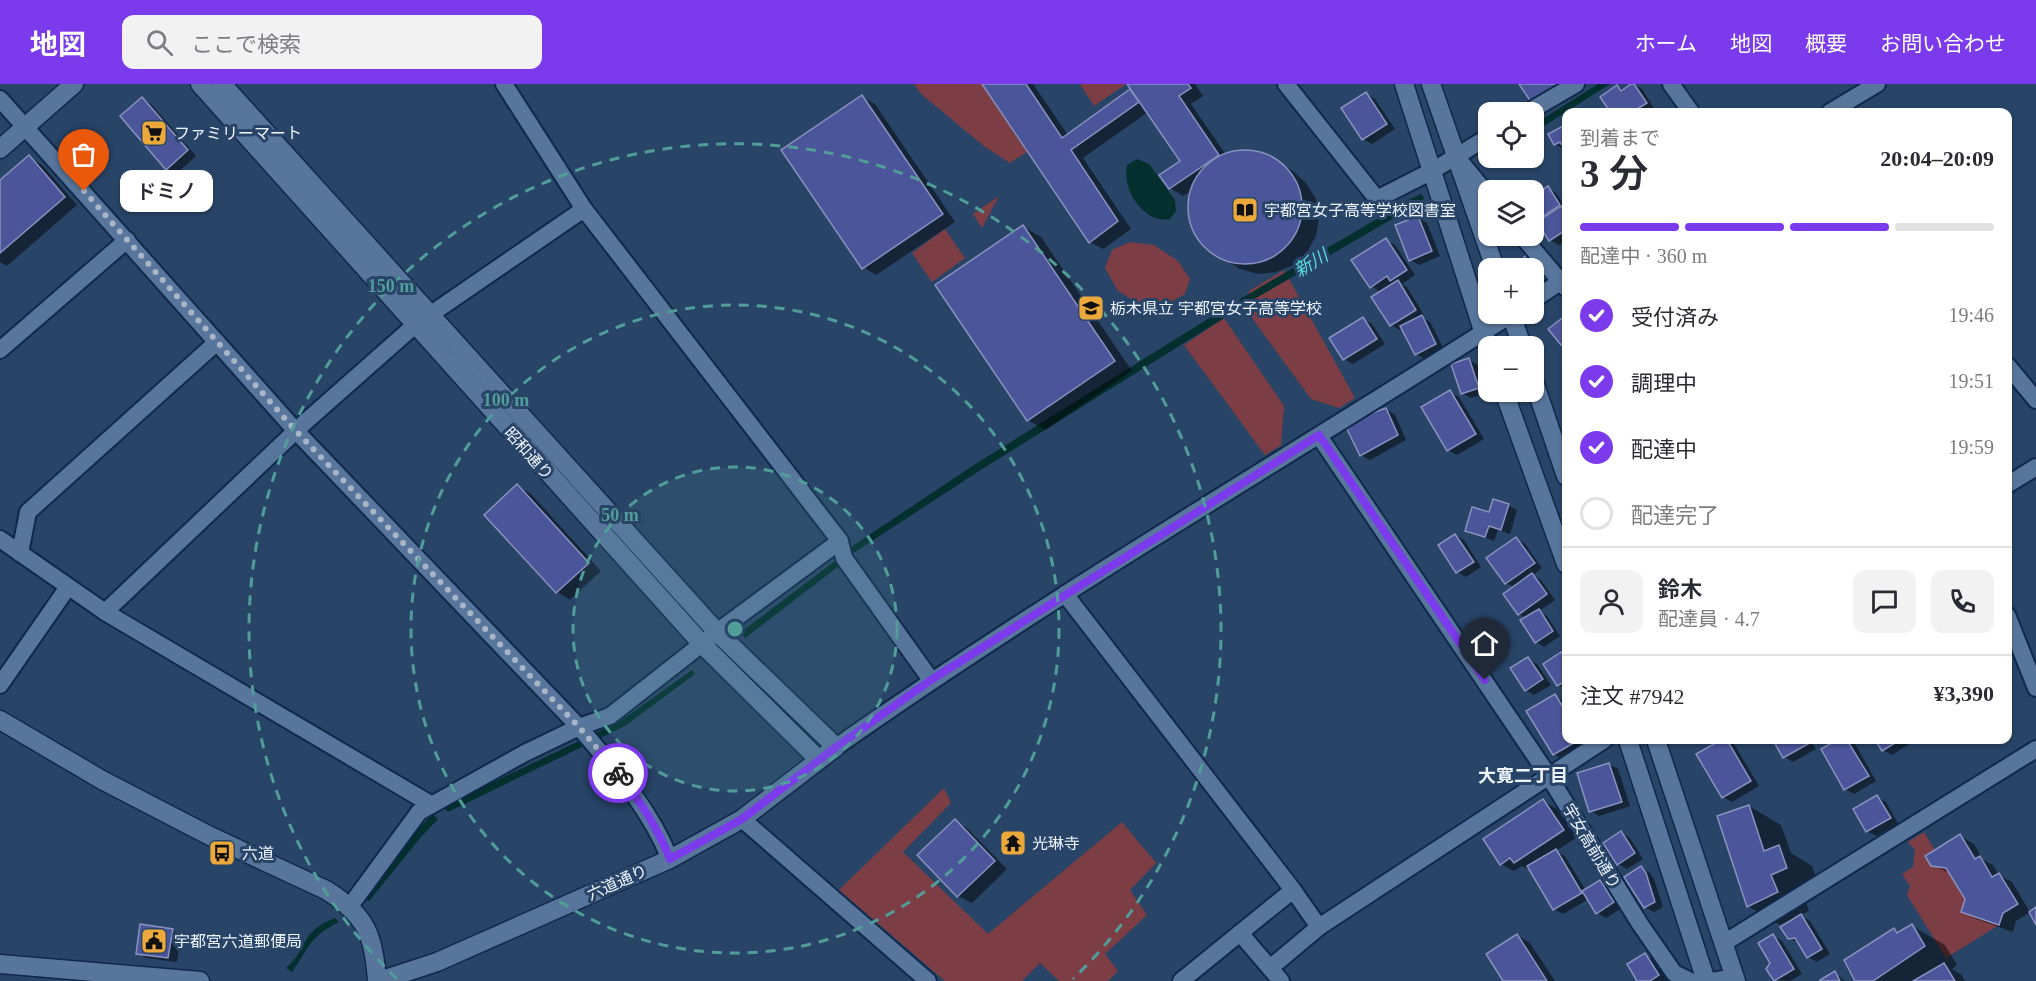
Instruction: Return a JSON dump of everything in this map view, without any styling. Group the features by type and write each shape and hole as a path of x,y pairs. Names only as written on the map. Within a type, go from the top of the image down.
{"street":[{"path":"0,149 74,84"},
{"name":"昭和通り","path":"200,84 717,632 836,747"},
{"name":"昭和通り","path":"222,84 702,644 819,760"},
{"path":"504,84 584,209 840,541 844,558 931,680"},
{"path":"1286,84 1377,199 1432,171 1478,143"},
{"path":"1404,84 1484,336"},
{"path":"1431,84 1491,258"},
{"path":"1544,103 1576,84"},
{"path":"1671,84 1689,108"},
{"path":"1837,108 1877,84"},
{"path":"0,99 296,431 579,727 638,800 665,846 670,859"},
{"path":"1455,156 1478,183"},
{"path":"105,612 296,431 422,320 584,209"},
{"path":"0,350 127,240"},
{"path":"1531,246 1562,280"},
{"path":"1544,294 1562,283"},
{"path":"1488,336 1501,324"},
{"path":"20,553 28,512 217,342"},
{"path":"836,747 931,680 1065,594 1319,435 1478,343"},
{"path":"2012,371 2036,400"},
{"path":"1508,402 1562,553"},
{"path":"1541,402 1562,464"},
{"name":"宇女高前通り","path":"1319,435 1548,775 1640,924 1667,977 1690,981"},
{"path":"2012,482 2036,467"},
{"path":"0,539 105,612 432,805"},
{"path":"350,906 419,812 525,753 579,727 610,716 717,632 840,541"},
{"path":"0,685 68,587"},
{"path":"1065,594 1319,927"},
{"path":"2012,628 2036,688"},
{"path":"0,720 102,780 210,836 326,890 350,906 363,921 372,940 378,981"},
{"path":"1240,933 1275,975 1319,927 1598,744"},
{"path":"1629,744 1706,981"},
{"path":"1657,744 1736,979 1712,981"},
{"name":"六道通り","path":"378,981 437,962 670,859 742,819 836,747"},
{"path":"1724,943 2036,749"},
{"path":"742,819 922,979"},
{"path":"1181,981 1293,890"},
{"path":"0,964 200,981"}],"shaded area":[{"path":"914,84 982,84 1027,152 1010,163 985,147 920,93"},
{"path":"1080,84 1126,84 1094,106"},
{"path":"999,196 982,228 973,214"},
{"path":"945,229 965,258 932,282 912,253"},
{"path":"1130,242 1154,245 1178,261 1190,279 1185,294 1169,303 1144,307 1118,291 1105,268 1112,250"},
{"path":"1284,270 1355,398 1339,408 1311,399 1247,311 1249,291"},
{"path":"1224,318 1284,406 1281,445 1265,455 1184,345"},
{"path":"944,788 951,803 903,852 988,934 1122,822 1156,863 1130,890 1147,915 1105,954 1118,971 1108,981 1059,981 1040,963 1022,981 945,981 839,890"},
{"path":"1924,832 1935,850 1925,856 1932,866 1946,868 1965,899 1961,912 1999,925 1946,958 1907,895 1910,886 1902,874 1913,867 1915,850 1908,842"}],"water":[{"path":"1598,84 1610,84 1572,108 1562,108 1562,115 1544,126 1544,118"},
{"path":"1137,159 1149,164 1175,200 1176,211 1169,220 1157,219 1148,214 1132,196 1127,180 1127,165"},
{"path":"1411,199 1413,207 1244,305 1240,299"},
{"path":"1219,312 1224,318 979,471 852,554 851,547 974,465"},
{"path":"835,561 839,566 745,638 741,632"},
{"path":"692,670 695,674 625,726 448,812 443,806 619,722"},
{"path":"433,814 438,819 369,901 363,897 419,828"},
{"path":"335,918 339,922 316,937 292,972 286,968 315,929"}],"building":[{"path":"982,84 1026,84 1062,138 1130,89 1139,102 1071,150 1118,221 1089,243"},
{"path":"1127,84 1188,84 1191,88 1179,96 1219,155 1169,189 1159,175 1180,161"},
{"path":"1519,84 1557,84 1557,85 1531,102"},
{"path":"1634,84 1647,103 1639,108 1607,108 1600,97 1617,85 1621,91"},
{"path":"1366,92 1387,124 1362,140 1341,108"},
{"path":"862,95 943,214 862,269 781,150"},
{"name":"ファミリーマート","path":"142,97 188,150 166,170 120,116"},
{"path":"1562,127 1562,145 1560,142 1554,145 1548,134"},
{"name":"宇都宮女子高等学校図書室","path":"1245,150 1267,154 1285,167 1298,185 1302,207 1298,229 1285,247 1267,260 1245,264 1223,260 1205,247 1192,229 1188,207 1192,185 1205,167 1223,154"},
{"path":"29,155 65,197 0,253 0,180"},
{"path":"1548,186 1560,205 1544,216 1544,189"},
{"path":"1561,206 1562,233 1549,241 1544,233 1544,217"},
{"path":"1418,216 1432,251 1409,261 1395,225"},
{"path":"1023,225 1115,361 1027,421 935,285"},
{"path":"1386,238 1407,270 1390,281 1387,276 1370,288 1351,260"},
{"path":"1529,253 1533,258 1524,258"},
{"path":"1398,280 1416,310 1390,326 1371,297"},
{"path":"1422,315 1436,344 1415,355 1400,326"},
{"path":"1363,317 1377,339 1343,360 1329,338"},
{"path":"1562,318 1562,344 1561,345 1548,329"},
{"path":"1469,358 1478,388 1461,394 1451,364"},
{"path":"1450,390 1476,434 1447,451 1421,407"},
{"path":"1386,408 1398,435 1360,456 1347,429 1369,414"},
{"path":"517,484 589,563 556,593 484,515"},
{"path":"1493,499 1509,504 1501,530 1489,526 1485,537 1465,531 1472,507 1489,512"},
{"path":"1455,534 1474,562 1456,573 1438,545"},
{"path":"1516,537 1535,563 1505,584 1486,558"},
{"path":"1532,573 1547,594 1518,615 1503,594"},
{"path":"1539,609 1553,631 1535,643 1520,620"},
{"path":"1561,652 1562,683 1557,686 1543,664"},
{"path":"1528,657 1543,679 1525,691 1510,668"},
{"path":"1555,694 1562,705 1562,744 1572,744 1553,755 1526,711"},
{"path":"1714,744 1729,744 1751,781 1722,798 1696,754"},
{"path":"1775,744 1808,744 1783,758"},
{"path":"1830,744 1849,744 1869,776 1844,790 1821,749"},
{"path":"1878,744 1893,744 1882,751"},
{"path":"1609,763 1622,802 1589,812 1577,773"},
{"path":"1877,795 1891,818 1866,832 1853,809"},
{"path":"1543,799 1564,830 1514,863 1510,858 1500,865 1483,839"},
{"path":"1749,805 1764,851 1779,845 1787,868 1771,875 1778,892 1747,907 1717,816"},
{"path":"955,819 995,861 957,897 917,855"},
{"path":"1621,831 1635,853 1617,865 1603,843"},
{"path":"1960,834 1975,859 1980,856 1992,877 1999,873 2018,904 2003,913 1999,925 1961,912 1965,899 1946,868 1931,866 1925,856"},
{"path":"1556,849 1582,893 1553,910 1527,866"},
{"path":"1641,866 1646,873 1655,902 1644,908 1624,877"},
{"path":"1600,880 1614,902 1596,914 1582,891"},
{"path":"2036,907 2036,925 2029,912"},
{"path":"1801,914 1822,949 1807,958 1795,938 1788,939 1780,927"},
{"name":"宇都宮六道郵便局","path":"140,924 173,929 168,958 136,954"},
{"path":"1912,924 1925,946 1873,981 1855,981 1844,960 1894,928 1897,933"},
{"path":"1517,934 1547,981 1503,981 1486,954"},
{"path":"1773,934 1794,969 1774,981 1766,969 1770,963 1758,943"},
{"path":"1645,953 1659,975 1650,981 1637,981 1627,964"},
{"path":"1944,963 1955,981 1913,981"},
{"path":"1835,971 1840,981 1820,981 1820,980"}],"waterway":[{"name":"新川","path":"1404,207 1420,198"},
{"name":"新川","path":"1216,319 1250,298"}],"way so far":[{"path":"84,191 296,431 579,727 618,773"}],"place":[{"name":"ファミリーマート","path":"154,133"},
{"name":"ドミノ","path":"84,191"},
{"name":"宇都宮女子高等学校図書室","path":"1245,210"},
{"name":"栃木県立 宇都宮女子高等学校","path":"1091,308"},
{"name":"光琳寺","path":"1013,843"},
{"name":"六道","path":"222,853"},
{"name":"宇都宮六道郵便局","path":"154,941"}],"district":[{"name":"大寛二丁目","path":"1523,776"}],"route":[{"path":"618,773 638,800 665,846 670,859 742,819 836,747 931,680 1319,435 1485,680"}]}
